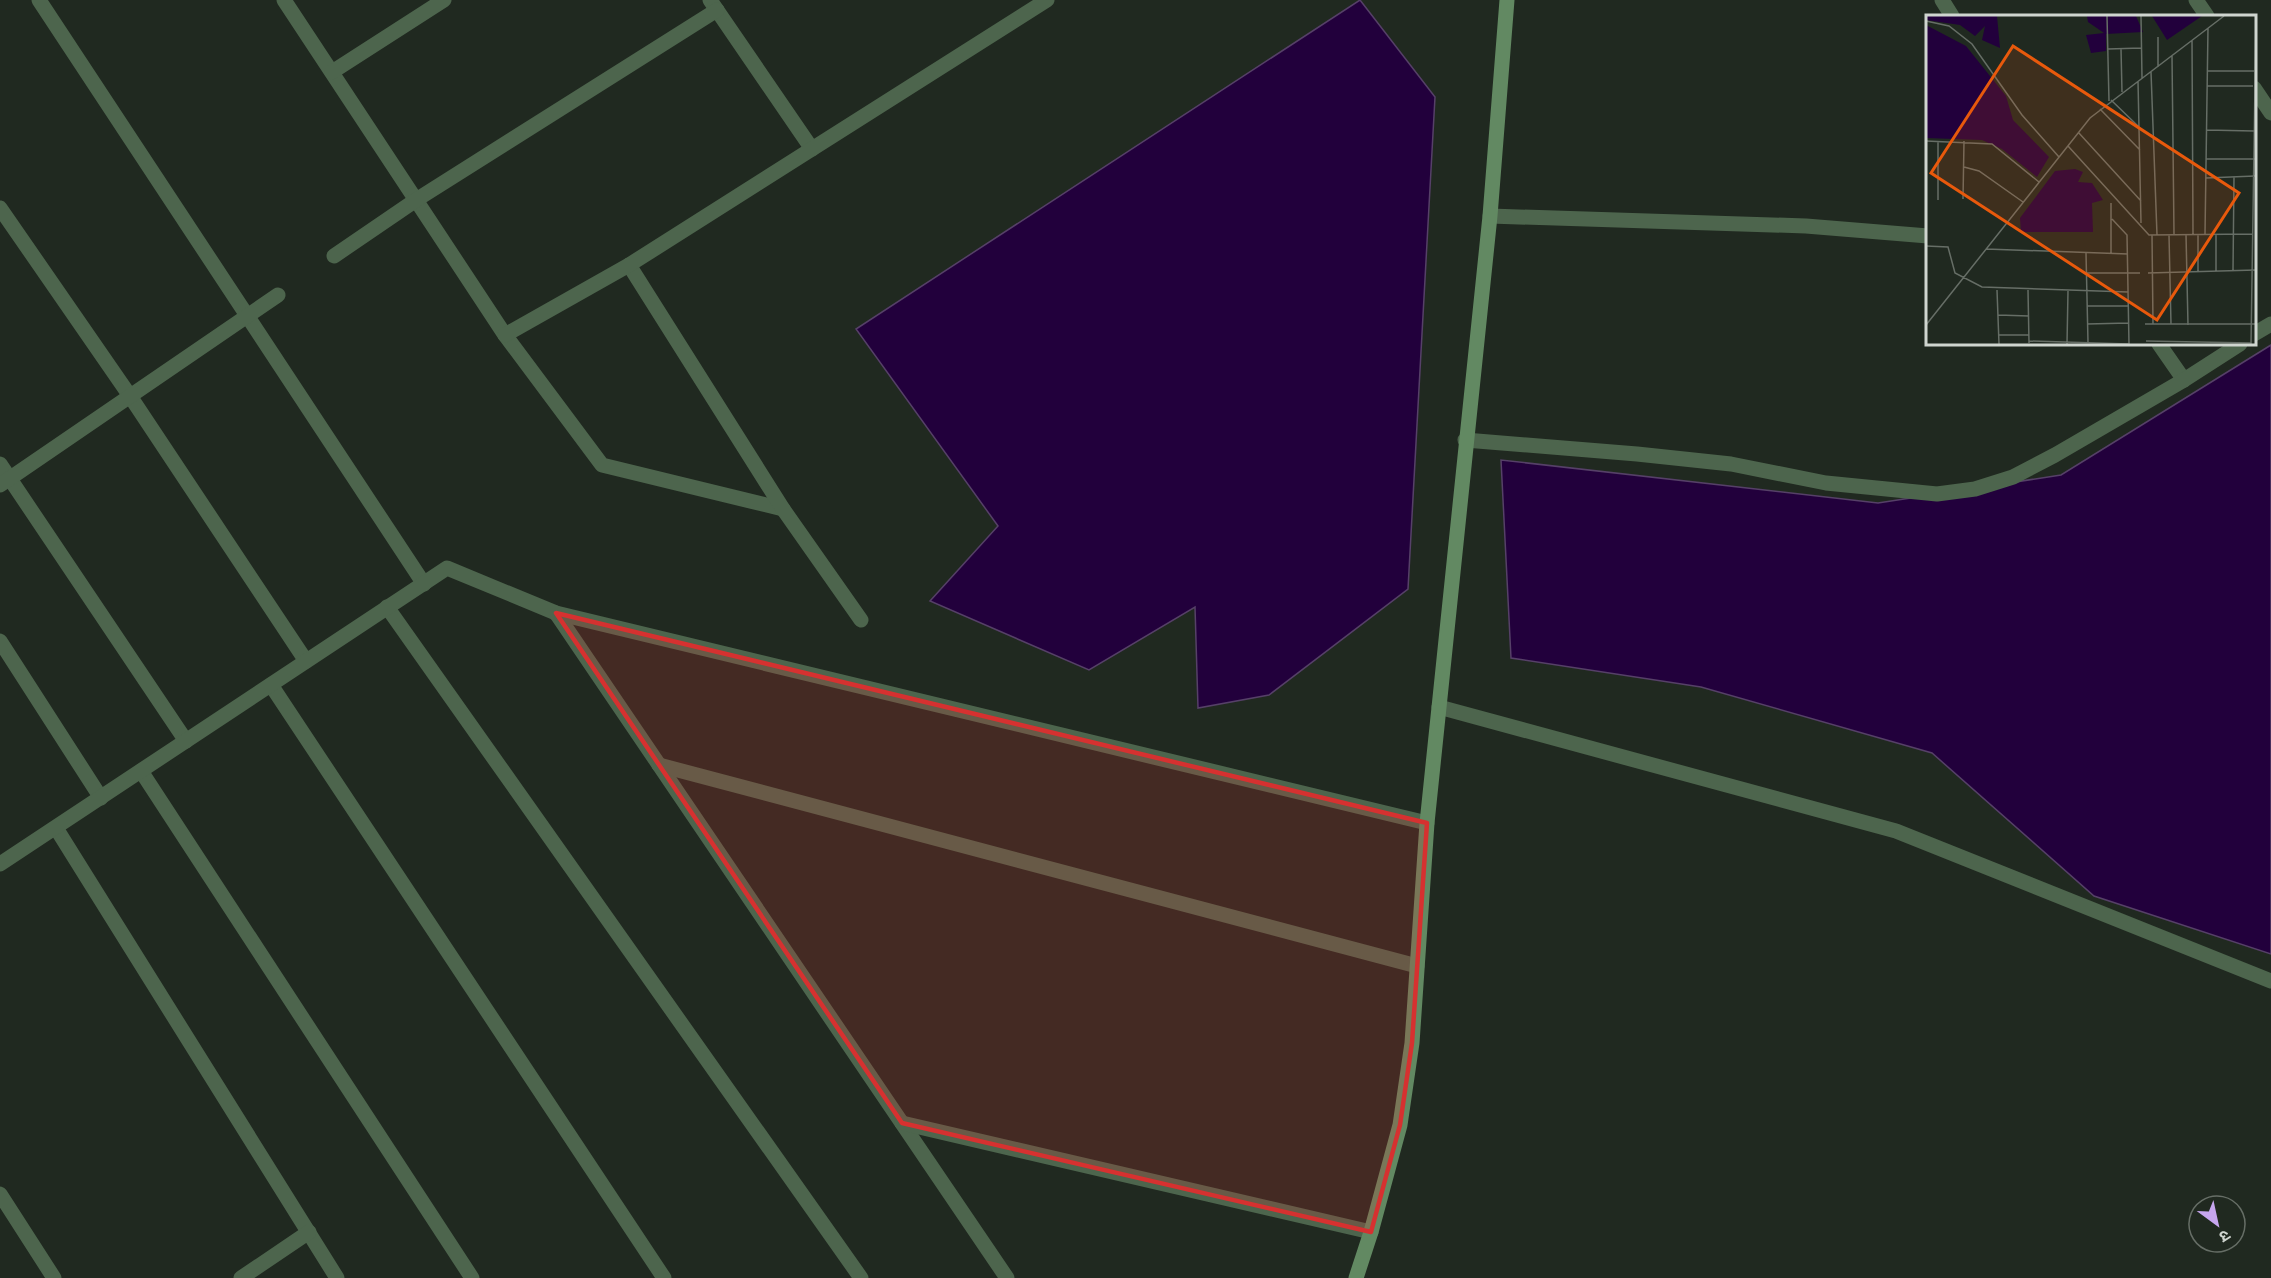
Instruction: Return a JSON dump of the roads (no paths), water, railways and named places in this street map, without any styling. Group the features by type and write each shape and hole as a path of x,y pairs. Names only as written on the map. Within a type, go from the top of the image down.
{"street":[{"path":"39,0 424,584"},
{"path":"284,0 505,335 602,465 783,509"},
{"path":"332,72 444,0"},
{"path":"505,335 630,265 1047,0"},
{"path":"1356,1278 1400,1125 1412,1043 1427,823 1490,216 1507,0"},
{"path":"1942,0 1951,15"},
{"path":"2196,0 2206,15"},
{"path":"334,256 713,5 812,149"},
{"path":"2256,91 2271,112"},
{"path":"0,208 130,396 306,661"},
{"path":"1490,216 1806,226 1926,236"},
{"path":"630,265 783,509 861,620"},
{"path":"5,482 278,295"},
{"path":"2256,333 2271,324"},
{"path":"2160,345 2184,380"},
{"path":"1465,440 1637,453 1708,461 1826,483 1937,494 1975,489 2013,477 2184,380 2238,345"},
{"path":"0,464 5,482 186,741"},
{"path":"0,864 447,568 556,613 1427,823"},
{"path":"387,607 861,1278"},
{"path":"556,613 1007,1278"},
{"path":"0,641 101,798"},
{"path":"271,685 664,1278"},
{"path":"1439,707 1896,831 2271,981"},
{"path":"659,765 1417,966"},
{"path":"141,771 472,1278"},
{"path":"56,828 337,1278"},
{"path":"902,1123 1371,1232"},
{"path":"0,1194 54,1278"},
{"path":"241,1278 309,1232"}]}
